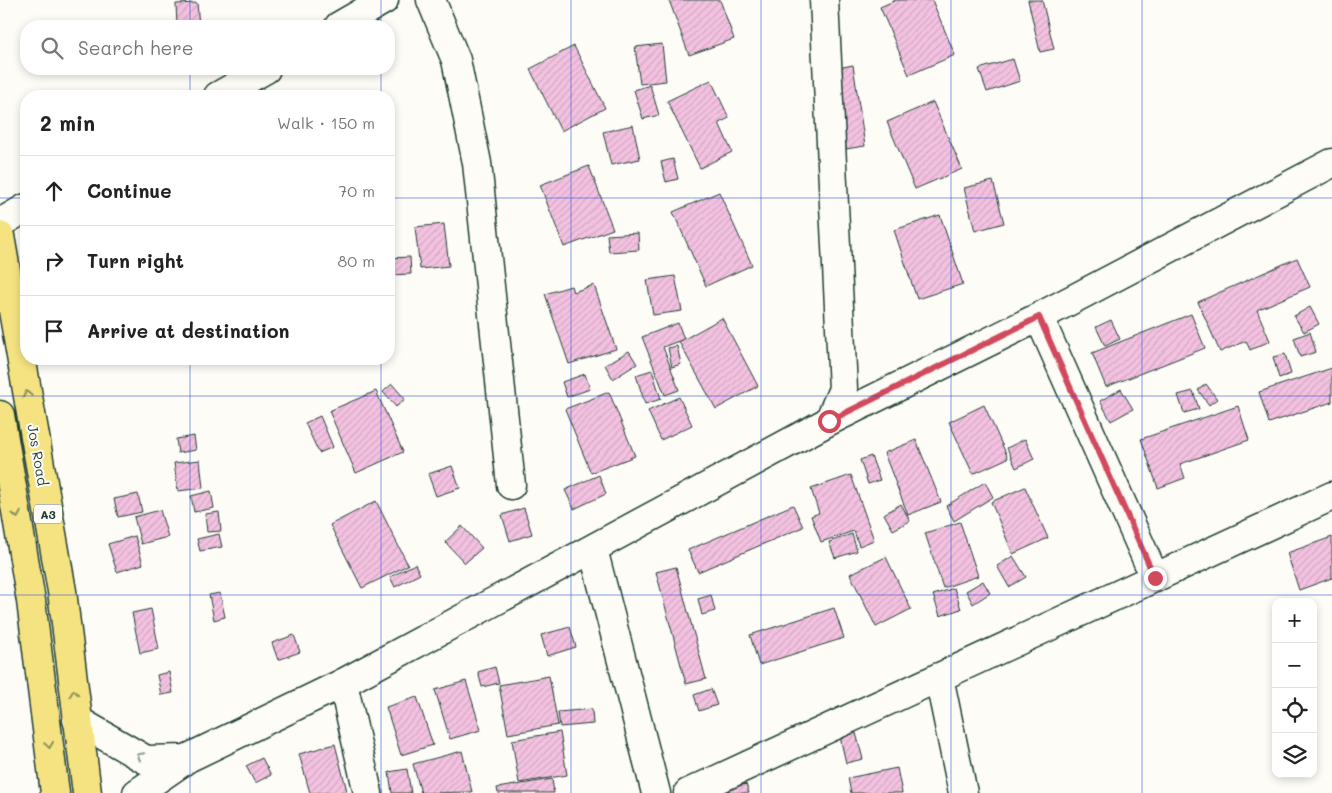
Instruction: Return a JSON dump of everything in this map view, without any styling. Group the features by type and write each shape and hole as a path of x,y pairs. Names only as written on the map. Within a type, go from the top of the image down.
{"highway":[{"name":"Jos Road","path":"0,236 20,351"},
{"name":"Jos Road","path":"23,365 62,591 87,793"},
{"name":"A3","path":"0,415 31,601 55,793"}],"street":[{"path":"349,20 384,0"},
{"path":"432,0 456,60 477,163 511,485"},
{"path":"824,0 843,389 829,421"},
{"path":"229,90 255,75"},
{"path":"137,793 188,758 343,682 829,421 1039,317 1332,163"},
{"path":"0,223 20,211"},
{"path":"1039,317 1155,578"},
{"path":"688,793 1332,496"},
{"path":"593,549 656,793"},
{"path":"939,678 963,793"},
{"path":"343,682 368,793"},
{"path":"78,720 146,760 188,758"}],"building":[{"path":"669,0 720,0 734,39 689,55"},
{"path":"896,0 932,0 955,55 909,75 880,7"},
{"path":"1028,0 1042,0 1054,49 1040,52"},
{"path":"197,3 198,20 177,20 176,4"},
{"path":"662,44 666,81 640,84 635,47"},
{"path":"574,46 605,108 561,131 530,69"},
{"path":"1013,59 1020,81 987,92 979,69"},
{"path":"853,65 865,146 846,149 833,69"},
{"path":"711,80 729,118 719,123 732,152 700,168 667,101"},
{"path":"650,85 659,115 643,119 634,90"},
{"path":"933,102 962,169 915,189 887,122"},
{"path":"633,125 640,159 611,165 603,132"},
{"path":"673,159 678,179 666,182 661,162"},
{"path":"589,166 613,229 564,247 540,185"},
{"path":"993,181 1004,223 975,231 964,188"},
{"path":"719,192 752,265 706,286 673,212"},
{"path":"940,215 963,284 917,299 894,230"},
{"path":"444,224 449,266 420,269 415,227"},
{"path":"638,233 639,250 609,252 607,235"},
{"path":"410,257 411,274 395,275 395,258"},
{"path":"1297,258 1310,287 1257,310 1270,341 1250,350 1246,341 1220,352 1198,302"},
{"path":"675,276 682,311 653,315 647,280"},
{"path":"594,285 616,349 569,364 545,294 571,286 573,292"},
{"path":"1310,307 1319,324 1304,332 1294,316"},
{"path":"1191,314 1205,348 1106,387 1092,353"},
{"path":"722,318 758,386 716,409 679,342"},
{"path":"1111,320 1120,339 1105,346 1096,327"},
{"path":"678,323 684,339 663,347 679,390 665,395 642,337"},
{"path":"1310,332 1316,352 1300,357 1294,338"},
{"path":"677,346 681,364 672,367 668,348"},
{"path":"629,351 637,364 613,379 605,365"},
{"path":"1285,354 1291,374 1279,378 1273,357"},
{"path":"1332,368 1332,402 1269,423 1259,392"},
{"path":"652,370 661,399 645,404 636,375"},
{"path":"585,374 590,389 567,397 562,382"},
{"path":"392,384 405,399 396,407 383,392"},
{"path":"1206,384 1217,399 1209,405 1198,390"},
{"path":"1121,389 1133,409 1111,421 1100,401"},
{"path":"376,391 403,452 356,473 329,411"},
{"path":"1193,391 1199,409 1184,413 1178,395"},
{"path":"609,392 635,456 591,473 565,409"},
{"path":"679,397 692,425 661,440 648,411"},
{"path":"984,405 1008,458 973,474 949,422"},
{"path":"1238,406 1249,440 1180,464 1185,478 1158,488 1141,439"},
{"path":"320,416 333,447 319,453 305,423"},
{"path":"194,436 196,450 178,453 176,439"},
{"path":"1025,439 1034,459 1016,468 1007,448"},
{"path":"916,440 941,502 908,515 884,453"},
{"path":"871,456 880,480 868,484 860,460"},
{"path":"200,460 203,488 178,491 174,463"},
{"path":"452,466 460,488 436,496 428,474"},
{"path":"599,475 606,494 574,509 565,490"},
{"path":"851,475 874,540 859,546 854,531 821,542 811,516 819,513 811,489"},
{"path":"985,482 993,497 954,521 946,506"},
{"path":"1025,487 1048,538 1013,554 991,502"},
{"path":"211,491 214,508 194,512 191,496"},
{"path":"138,494 142,512 118,517 114,499"},
{"path":"376,501 408,565 362,588 330,525"},
{"path":"901,504 910,521 893,530 884,514"},
{"path":"793,505 803,527 698,572 688,550"},
{"path":"524,508 532,534 510,541 502,515"},
{"path":"160,510 168,537 141,544 134,517"},
{"path":"219,512 221,531 207,532 205,514"},
{"path":"960,522 978,576 943,588 925,533"},
{"path":"462,526 482,548 465,563 445,542"},
{"path":"219,534 222,547 200,551 197,539"},
{"path":"852,534 857,551 835,558 829,542"},
{"path":"135,536 143,564 117,572 108,544"},
{"path":"1332,537 1332,578 1299,590 1287,553"},
{"path":"1013,556 1026,577 1009,587 997,566"},
{"path":"886,557 911,609 876,627 850,574"},
{"path":"415,564 420,574 395,587 390,577"},
{"path":"676,567 706,679 686,684 656,572"},
{"path":"983,581 990,593 973,604 966,591"},
{"path":"954,588 961,609 940,616 933,595"},
{"path":"220,593 225,617 214,620 209,595"},
{"path":"711,595 715,611 702,615 698,599"},
{"path":"834,608 844,638 759,665 750,635"},
{"path":"151,609 159,649 140,653 132,613"},
{"path":"570,627 576,647 547,656 541,635"},
{"path":"294,635 300,652 278,660 272,643"},
{"path":"495,667 499,683 482,687 478,672"},
{"path":"169,672 173,693 161,695 157,675"},
{"path":"549,676 558,725 508,734 499,685"},
{"path":"466,681 481,730 450,739 435,690"},
{"path":"711,689 717,705 699,711 694,695"},
{"path":"417,697 433,745 401,755 386,707"},
{"path":"592,709 593,724 560,727 558,712"},
{"path":"560,732 567,775 519,783 512,740"},
{"path":"856,733 863,759 846,763 840,737"},
{"path":"335,744 347,791 338,793 310,793 299,754"},
{"path":"462,751 472,792 421,793 413,764"},
{"path":"262,758 271,775 255,783 246,766"},
{"path":"897,768 902,793 851,793 848,778"},
{"path":"407,769 411,793 392,793 389,772"},
{"path":"552,779 554,793 498,793 497,788"},
{"path":"746,784 749,793 716,793"}],"route":[{"path":"829,421 1039,317 1155,578"}]}
